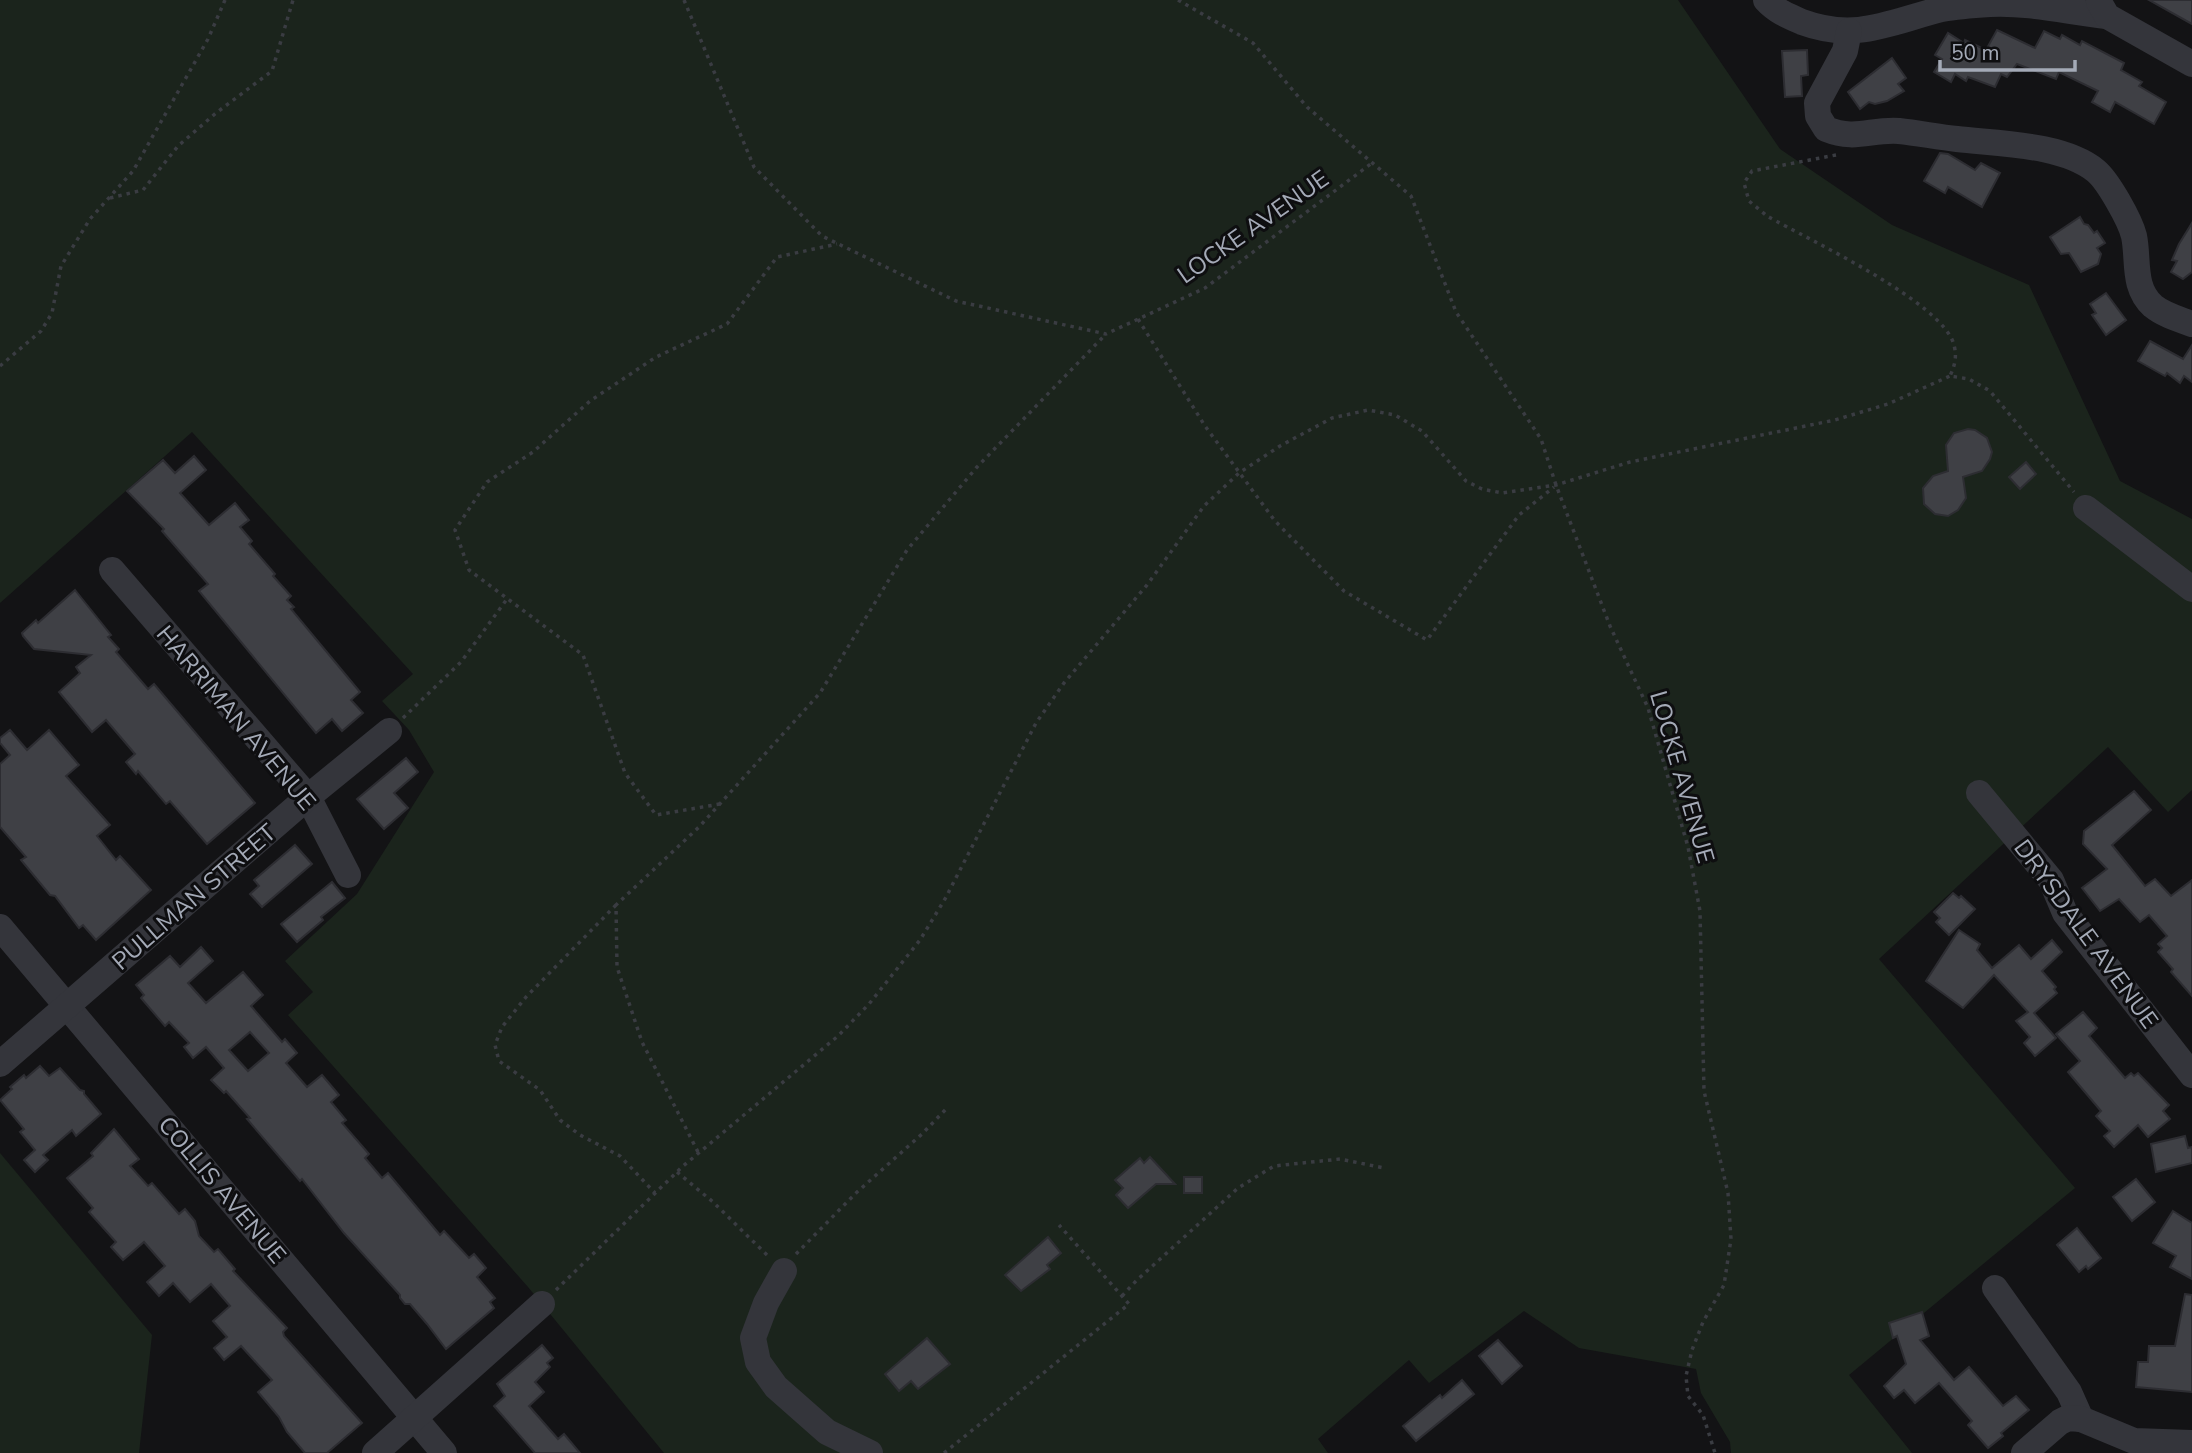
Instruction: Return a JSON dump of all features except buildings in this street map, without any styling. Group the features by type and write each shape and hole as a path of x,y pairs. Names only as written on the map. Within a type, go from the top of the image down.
{"street":[{"path":"1766,0 1780,13 1800,21 1820,28 1849,31 1899,23 1942,9 1982,4 2103,8 2192,64"},
{"path":"1849,31 1845,51 1816,103 1818,116 1826,129 1842,136 1896,131 2047,150 2075,159 2098,172 2124,212 2134,236 2137,274 2148,300 2171,316 2192,324"},
{"path":"2086,508 2192,589"},
{"name":"HARRIMAN AVENUE","path":"111,570 308,797 348,876"},
{"name":"PULLMAN STREET","path":"0,1063 308,797 389,731"},
{"name":"DRYSDALE AVENUE","path":"1979,793 2051,880 2065,913 2192,1075"},
{"name":"COLLIS AVENUE","path":"0,926 444,1453"},
{"path":"784,1271 766,1303 753,1338 758,1362 776,1387 827,1432 870,1453"},
{"path":"1995,1288 2069,1392 2081,1419"},
{"path":"375,1453 542,1304"},
{"path":"2024,1453 2068,1418 2081,1419 2134,1441 2160,1447 2192,1443"}],"path":[{"path":"0,366 46,323 52,313 61,266 90,219 133,171 208,39 225,0"},
{"path":"108,199 143,190 178,146 272,71 293,0"},
{"path":"684,0 754,167 822,236 956,301 1106,334"},
{"name":"LOCKE AVENUE","path":"1178,0 1253,43 1307,107 1411,196 1456,312 1541,439 1609,626 1648,708 1688,848 1700,911 1704,1091 1728,1193 1731,1239 1724,1285 1703,1322 1686,1376 1688,1396 1703,1415 1715,1453"},
{"path":"1867,135 1842,154 1752,171 1744,183 1748,201 1767,216 1910,295 1930,312 1940,321 1954,343 1956,363 1950,376"},
{"name":"LOCKE AVENUE","path":"1106,334 1206,288 1372,163"},
{"path":"720,804 656,815 625,773 583,656 469,570 456,530 487,482 533,452 590,401 656,357 727,324 776,257 837,244"},
{"path":"1138,319 1205,426 1275,521 1344,591 1427,640 1519,516 1556,485"},
{"path":"655,1194 620,1156 580,1135 560,1120 540,1090 499,1061 495,1045 502,1027 526,997 616,905 699,827 820,693 907,550 976,467 1106,334"},
{"path":"542,1304 677,1172 838,1036 869,1004 920,940 945,899 1036,723 1064,683 1147,585 1204,506 1239,473 1280,446 1332,418 1368,410 1395,415 1422,431 1466,481 1482,489 1502,493 1556,485 1630,462 1835,420 1888,404 1950,376 1969,379 1990,391 2086,508"},
{"path":"389,731 461,662 508,598"},
{"path":"616,905 617,967 637,1030 699,1152"},
{"path":"677,1172 713,1202 784,1271 791,1258 846,1202 947,1108"},
{"path":"1122,1296 1136,1280 1238,1188 1274,1167 1340,1159 1384,1168"},
{"path":"944,1453 1129,1304 1059,1225"}],"shaded area":[{"path":"0,0 1678,0 1780,149 1892,225 2029,285 2120,481 2192,519 2192,790 2168,812 2108,747 1879,959 2075,1188 1849,1375 1912,1453 1731,1453 1730,1442 1701,1393 1696,1369 1579,1348 1524,1311 1429,1383 1409,1360 1318,1439 1328,1453 664,1453 528,1287 288,1015 313,992 285,961 357,894 434,772 409,730 382,701 413,674 192,432 0,603"},
{"path":"0,1153 152,1335 139,1453 0,1453"}]}
